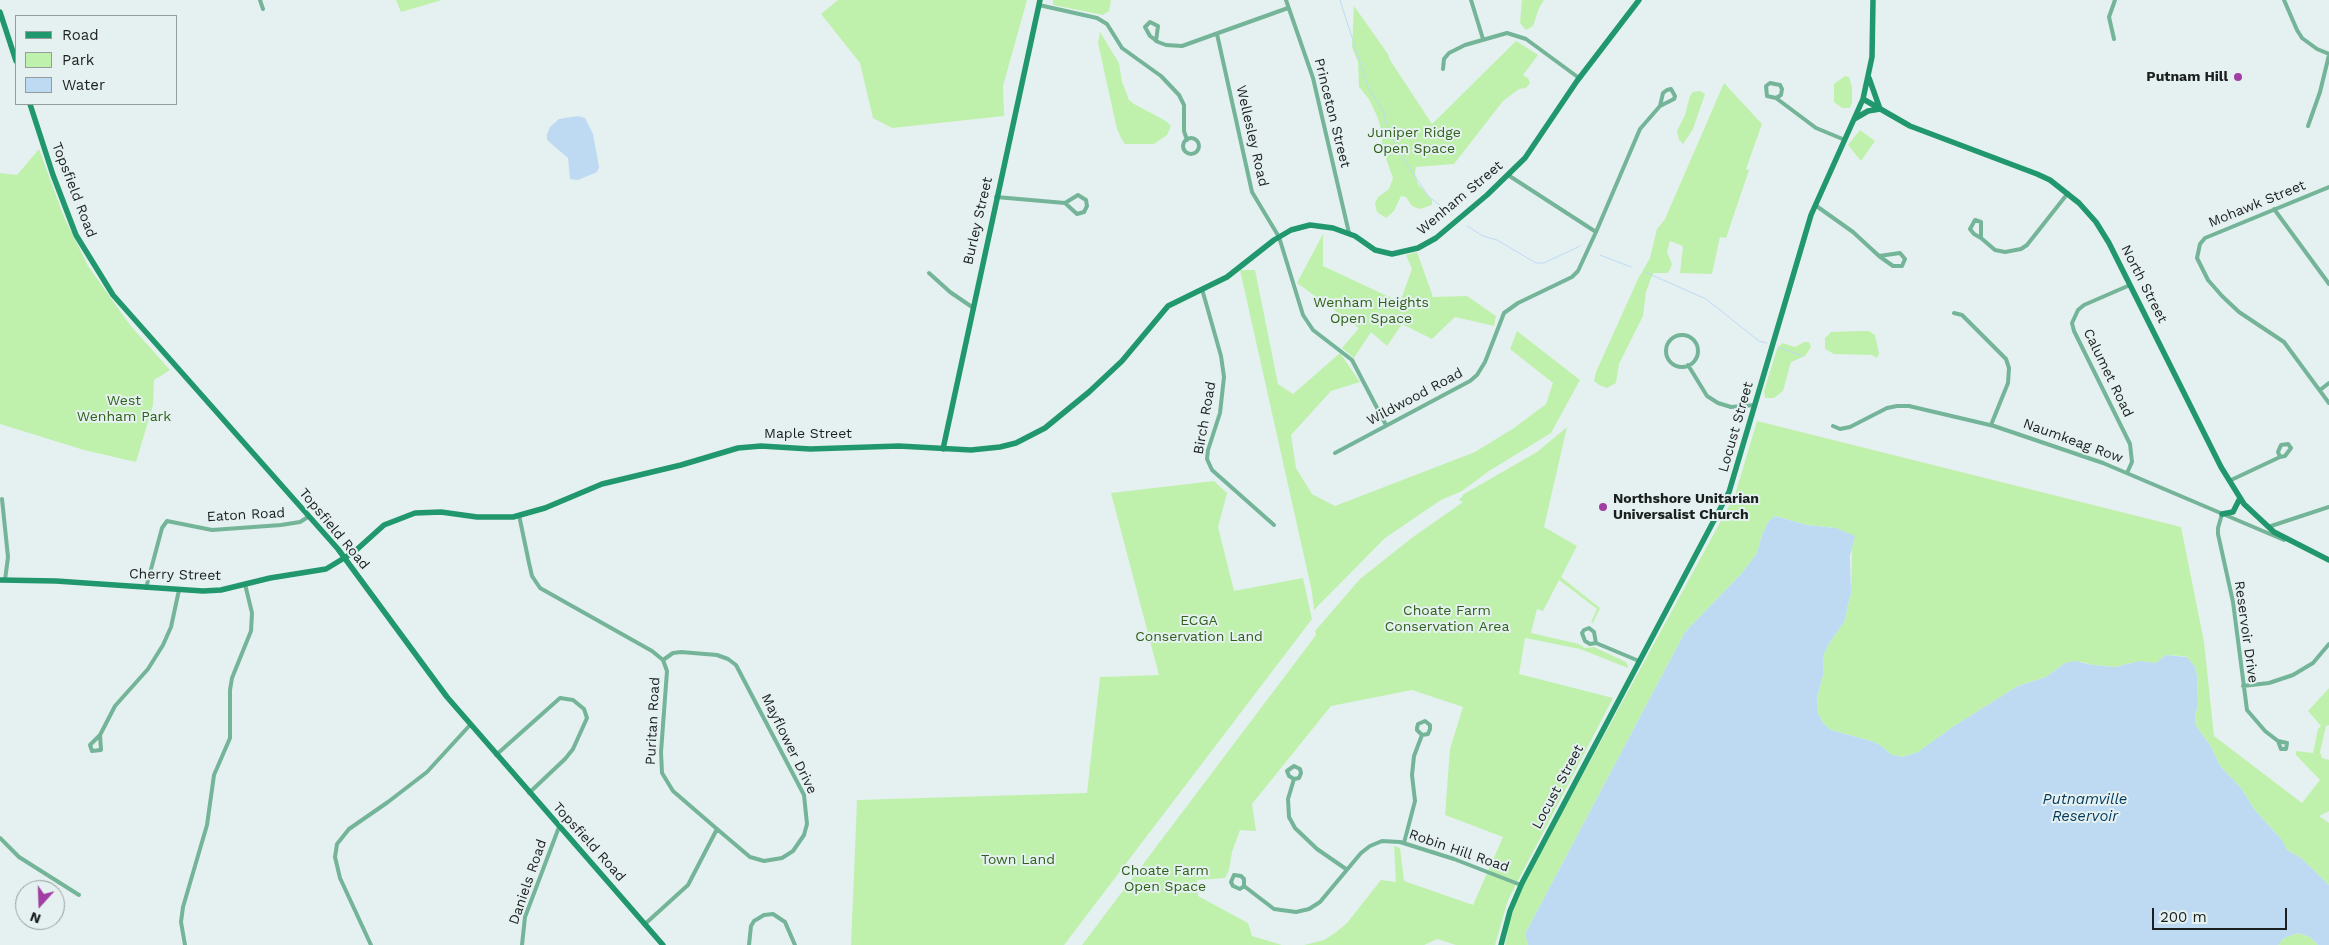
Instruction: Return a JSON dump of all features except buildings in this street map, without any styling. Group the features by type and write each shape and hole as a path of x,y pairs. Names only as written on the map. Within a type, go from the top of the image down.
{"main road":[{"name":"Wenham Street","path":"1235,272 1279,237 1291,230 1310,225 1333,228 1349,233 1383,253 1399,254 1418,248 1436,238 1525,158 1580,78 1639,0"},
{"name":"Locust Street","path":"1501,945 1510,911 1521,885 1729,492 1795,263 1815,205 1863,99 1872,57 1873,0"},
{"name":"Burley Street","path":"943,449 972,307 1039,3"},
{"path":"0,12 15,58"},
{"path":"1856,118 1868,111 1880,108 1869,77"},
{"name":"North Street","path":"1863,99 1910,126 2037,174 2068,193 2096,222 2109,242 2229,481 2240,498 2268,527 2298,546 2329,560"},
{"name":"Topsfield Road","path":"30,105 69,220 82,248 100,277 142,330 345,559 433,680 470,725 663,945"},
{"name":"Maple Street","path":"345,559 384,525 415,513 441,512 489,518 519,515 545,508 602,484 681,465 738,448 761,446 810,449 899,446 972,450 1000,447 1039,432 1083,397 1116,367 1168,306 1235,272"},
{"path":"2222,514 2233,512 2240,498"},
{"name":"Cherry Street","path":"3,580 211,591 270,578 319,571 332,567 345,559"}],"street":[{"path":"260,0 263,9"},
{"name":"Princeton Street","path":"1286,0 1313,78 1349,233"},
{"path":"1472,0 1483,39"},
{"path":"2114,39 2109,17 2115,0"},
{"path":"2284,0 2302,38 2316,49 2329,55 2320,92 2308,126"},
{"path":"1039,3 1097,18 1108,24 1122,48 1161,76 1179,95 1184,106 1184,131 1187,140 1184,146 1186,152 1190,154 1197,152 1199,148 1198,142 1192,138 1187,140"},
{"path":"1156,41 1158,26 1150,22 1146,27 1146,31 1156,41 1172,47 1182,46 1288,8"},
{"path":"1443,69 1444,59 1449,53 1483,39 1507,33 1520,36 1580,78"},
{"name":"Wellesley Road","path":"1217,34 1252,192 1261,210 1279,237 1307,324 1317,335 1352,360 1386,425"},
{"path":"1776,98 1782,90 1780,85 1770,82 1765,91 1767,96 1776,98 1804,121 1844,140"},
{"path":"1666,90 1671,90 1675,96 1674,100 1660,106 1663,93 1666,90"},
{"name":"Wildwood Road","path":"1335,453 1461,387 1477,375 1486,362 1494,334 1504,313 1525,299 1572,277 1583,263 1640,129 1660,106"},
{"path":"1508,175 1596,232"},
{"name":"Mohawk Street","path":"2329,187 2205,238 2200,244 2197,258 2208,280 2222,296 2240,312 2284,342 2329,403"},
{"path":"1981,238 1981,222 1975,220 1970,229 1985,243 1999,251 2014,252 2021,249 2027,245 2068,193"},
{"path":"996,197 1065,204 1077,214 1084,212 1087,206 1086,200 1082,196 1073,196 1065,204"},
{"path":"1815,205 1853,232 1879,256 1895,267 1902,266 1905,260 1900,253 1879,256"},
{"path":"2274,209 2329,284"},
{"path":"930,273 950,292 972,307"},
{"name":"Calumet Road","path":"2127,473 2132,462 2130,444 2074,331 2072,323 2078,310 2084,305 2130,285"},
{"name":"Birch Road","path":"1202,289 1221,356 1224,377 1220,413 1207,459 1212,470 1274,525"},
{"path":"1954,313 1962,315 2006,360 2009,368 2008,383 1991,425"},
{"path":"1684,335 1695,342 1697,355 1688,365 1678,366 1673,364 1666,355 1667,345 1674,336 1684,335"},
{"path":"1688,365 1707,396 1718,404 1731,406 1755,405"},
{"path":"2320,390 2329,383"},
{"name":"Naumkeag Row","path":"1833,426 1840,429 1850,427 1886,408 1897,406 1909,406 1991,425 2127,473 2298,546"},
{"path":"2229,481 2280,458"},
{"path":"2,499 8,557 3,580"},
{"path":"2268,527 2329,507"},
{"name":"Reservoir Drive","path":"2222,514 2218,534 2233,602 2247,710 2254,720 2278,740"},
{"name":"Puritan Road","path":"519,515 532,576 540,588 652,651 663,660 667,671 661,752 662,773 673,791 717,829"},
{"name":"Eaton Road","path":"146,588 162,528 167,520 212,530 281,525 300,522 308,517"},
{"path":"185,945 181,922 183,907 206,825 214,775 230,738 230,690 232,678 251,631 252,613 245,584"},
{"path":"100,735 117,703 139,681 163,645 171,627 179,590"},
{"path":"1596,643 1594,632 1589,628 1584,630 1582,633 1584,641 1590,644 1596,643 1639,661"},
{"path":"2243,686 2275,682 2293,675 2313,663 2329,644"},
{"name":"Mayflower Drive","path":"663,660 673,653 681,652 717,655 736,664 804,795 807,824 804,835 793,851 782,858 764,861 750,857 717,829"},
{"path":"496,755 560,698 573,700 584,709 587,718 573,749 529,793"},
{"path":"371,945 340,878 335,857 337,844 349,829 427,772 470,725"},
{"path":"1404,843 1415,801 1412,766 1422,735"},
{"path":"1294,779 1287,807 1294,828 1317,849 1346,869"},
{"name":"Daniels Road","path":"522,945 522,927 560,827"},
{"path":"645,924 688,885 717,829"},
{"path":"0,838 19,857 79,895"},
{"name":"Robin Hill Road","path":"1244,886 1274,909 1284,911 1309,909 1320,902 1346,869 1370,846 1382,842 1404,843 1454,858 1521,885"},
{"path":"749,945 751,926 754,921 764,914 772,914 785,922 795,945"}],"green space":[{"path":"396,0 442,0 401,12"},
{"path":"838,0 1027,0 1003,86 1004,116 892,128 873,118 860,63 821,14"},
{"path":"1053,0 1111,0 1109,11 1103,15 1053,5"},
{"path":"1522,0 1544,0 1533,26 1526,30 1520,23"},
{"name":"Juniper Ridge Open Space","path":"1354,6 1388,54 1432,124 1516,41 1538,55 1523,75 1528,78 1530,83 1526,88 1519,89 1503,101 1454,164 1416,167 1415,174 1418,184 1432,200 1432,205 1420,209 1412,206 1406,197 1401,196 1394,211 1386,218 1377,212 1375,204 1378,197 1389,189 1393,178 1382,148 1382,132 1377,116 1369,99 1359,87 1358,62 1352,47"},
{"path":"1100,32 1119,63 1122,82 1129,100 1166,121 1171,126 1167,135 1154,144 1125,144 1122,140 1117,129 1098,43"},
{"path":"1845,76 1849,77 1852,87 1850,108 1842,108 1834,102 1834,84"},
{"path":"1724,83 1762,124 1746,169 1749,170 1726,238 1720,237 1712,274 1680,273 1683,246 1670,241 1667,252 1672,264 1670,270 1667,273 1654,273 1651,278 1646,292 1643,316 1619,364 1616,383 1607,388 1599,385 1594,381 1596,372 1638,279 1650,258 1657,229 1665,219"},
{"path":"1700,91 1705,94 1693,129 1683,144 1679,140 1677,131 1693,92"},
{"path":"1860,130 1875,141 1861,161 1848,145"},
{"name":"West Wenham Park","path":"39,149 64,217 88,266 130,325 170,370 154,380 153,405 136,462 84,450 0,424 0,173 17,175"},
{"name":"Wenham Heights Open Space","path":"1323,234 1323,266 1400,302 1412,269 1406,255 1417,252 1433,297 1467,296 1496,316 1494,326 1455,317 1432,339 1402,324 1387,346 1371,332 1354,358 1342,348 1359,328 1297,283"},
{"name":"Wenham Heights Open Space","path":"1240,270 1255,270 1278,384 1293,394 1340,353 1360,382 1331,391 1291,435 1296,468 1312,494 1335,506 1475,452 1514,428 1546,404 1553,383 1510,349 1517,331 1580,380 1551,433 1489,471 1462,491 1441,500 1385,538 1314,610 1312,592"},
{"path":"1869,331 1875,335 1879,354 1877,358 1872,355 1834,354 1825,349 1825,338 1831,332"},
{"path":"1804,342 1809,342 1811,347 1805,356 1791,362 1783,391 1774,398 1765,398 1764,391 1777,349 1782,343 1795,347"},
{"path":"1757,421 2181,527 2204,642 2214,736 2302,803 2320,780 2296,755 2296,751 2313,753 2318,729 2321,726 2308,711 2329,688 2329,725 2326,726 2320,752 2322,758 2329,760 2329,811 2319,816 2329,823 2329,885 2301,858 2287,850 2276,833 2254,809 2241,788 2220,766 2210,745 2196,726 2195,716 2198,705 2197,676 2195,667 2187,657 2166,655 2156,663 2131,663 2115,667 2082,662 2065,663 2046,677 2018,686 1954,726 1918,752 1903,757 1892,755 1880,745 1871,741 1831,730 1823,723 1818,713 1817,698 1823,675 1824,654 1844,622 1851,593 1852,544 1836,528 1807,525 1775,516 1768,522 1757,553 1742,573 1685,632 1525,934 1528,945 1505,945 1510,919 1522,886 1735,495"},
{"path":"1567,427 1544,527 1577,546 1561,577 1600,608 1593,623 1591,622 1597,609 1559,580 1543,611 1537,609 1531,633 1579,644 1585,648 1594,647 1626,662 1628,668 1580,649 1525,638 1519,674 1613,698 1508,900 1495,945 1456,945 1437,939 1424,945 1304,945 1324,940 1347,923 1381,880 1396,882 1394,846 1400,848 1404,881 1473,905 1503,837 1445,815 1450,749 1463,707 1412,690 1331,706 1252,804 1256,831 1240,830 1225,878 1197,880 1198,896 1248,923 1252,936 1282,945 1082,945 1316,635 1315,631 1360,579 1413,537 1463,502 1459,500 1464,494 1537,452"},
{"path":"1214,481 1227,493 1218,527 1234,591 1303,578 1312,619 1064,945 851,945 857,800 1087,793 1100,677 1159,675 1111,493"},
{"path":"2298,933 2310,937 2318,945 2278,945 2284,938"}],"water":[{"path":"578,116 585,118 593,134 599,167 597,172 578,180 570,179 568,158 547,140 547,134 550,127 559,119"},
{"name":"Putnamville Reservoir","path":"1775,516 1807,525 1836,528 1855,536 1850,556 1851,593 1844,622 1824,654 1823,675 1817,698 1818,713 1823,723 1831,730 1871,741 1880,745 1892,755 1903,757 1918,752 1954,726 2018,686 2046,677 2065,663 2075,661 2115,667 2140,661 2156,663 2166,655 2187,657 2195,667 2197,676 2198,705 2195,716 2196,726 2210,745 2220,766 2241,788 2254,809 2282,840 2287,850 2301,858 2329,885 2329,945 2318,945 2310,937 2298,933 2284,938 2278,945 1528,945 1525,934 1685,632 1742,573 1757,553 1768,522"}],"waterway":[{"path":"1340,0 1368,87 1383,111 1390,134 1428,196 1452,215"},
{"path":"1467,226 1483,236 1497,240 1536,263 1544,263 1580,246"},
{"path":"1600,255 1631,267"},
{"path":"1645,272 1706,299 1759,341 1767,343"},
{"path":"1778,347 1802,356"}],"place":[{"name":"Putnam Hill","path":"2238,77"},
{"name":"Northshore Unitarian Universalist Church","path":"1603,507"}],"park label":[{"name":"Choate Farm Conservation Area","path":"1447,620"},
{"name":"ECGA Conservation Land","path":"1199,630"},
{"name":"Town Land","path":"1018,860"},
{"name":"Choate Farm Open Space","path":"1165,880"}]}
